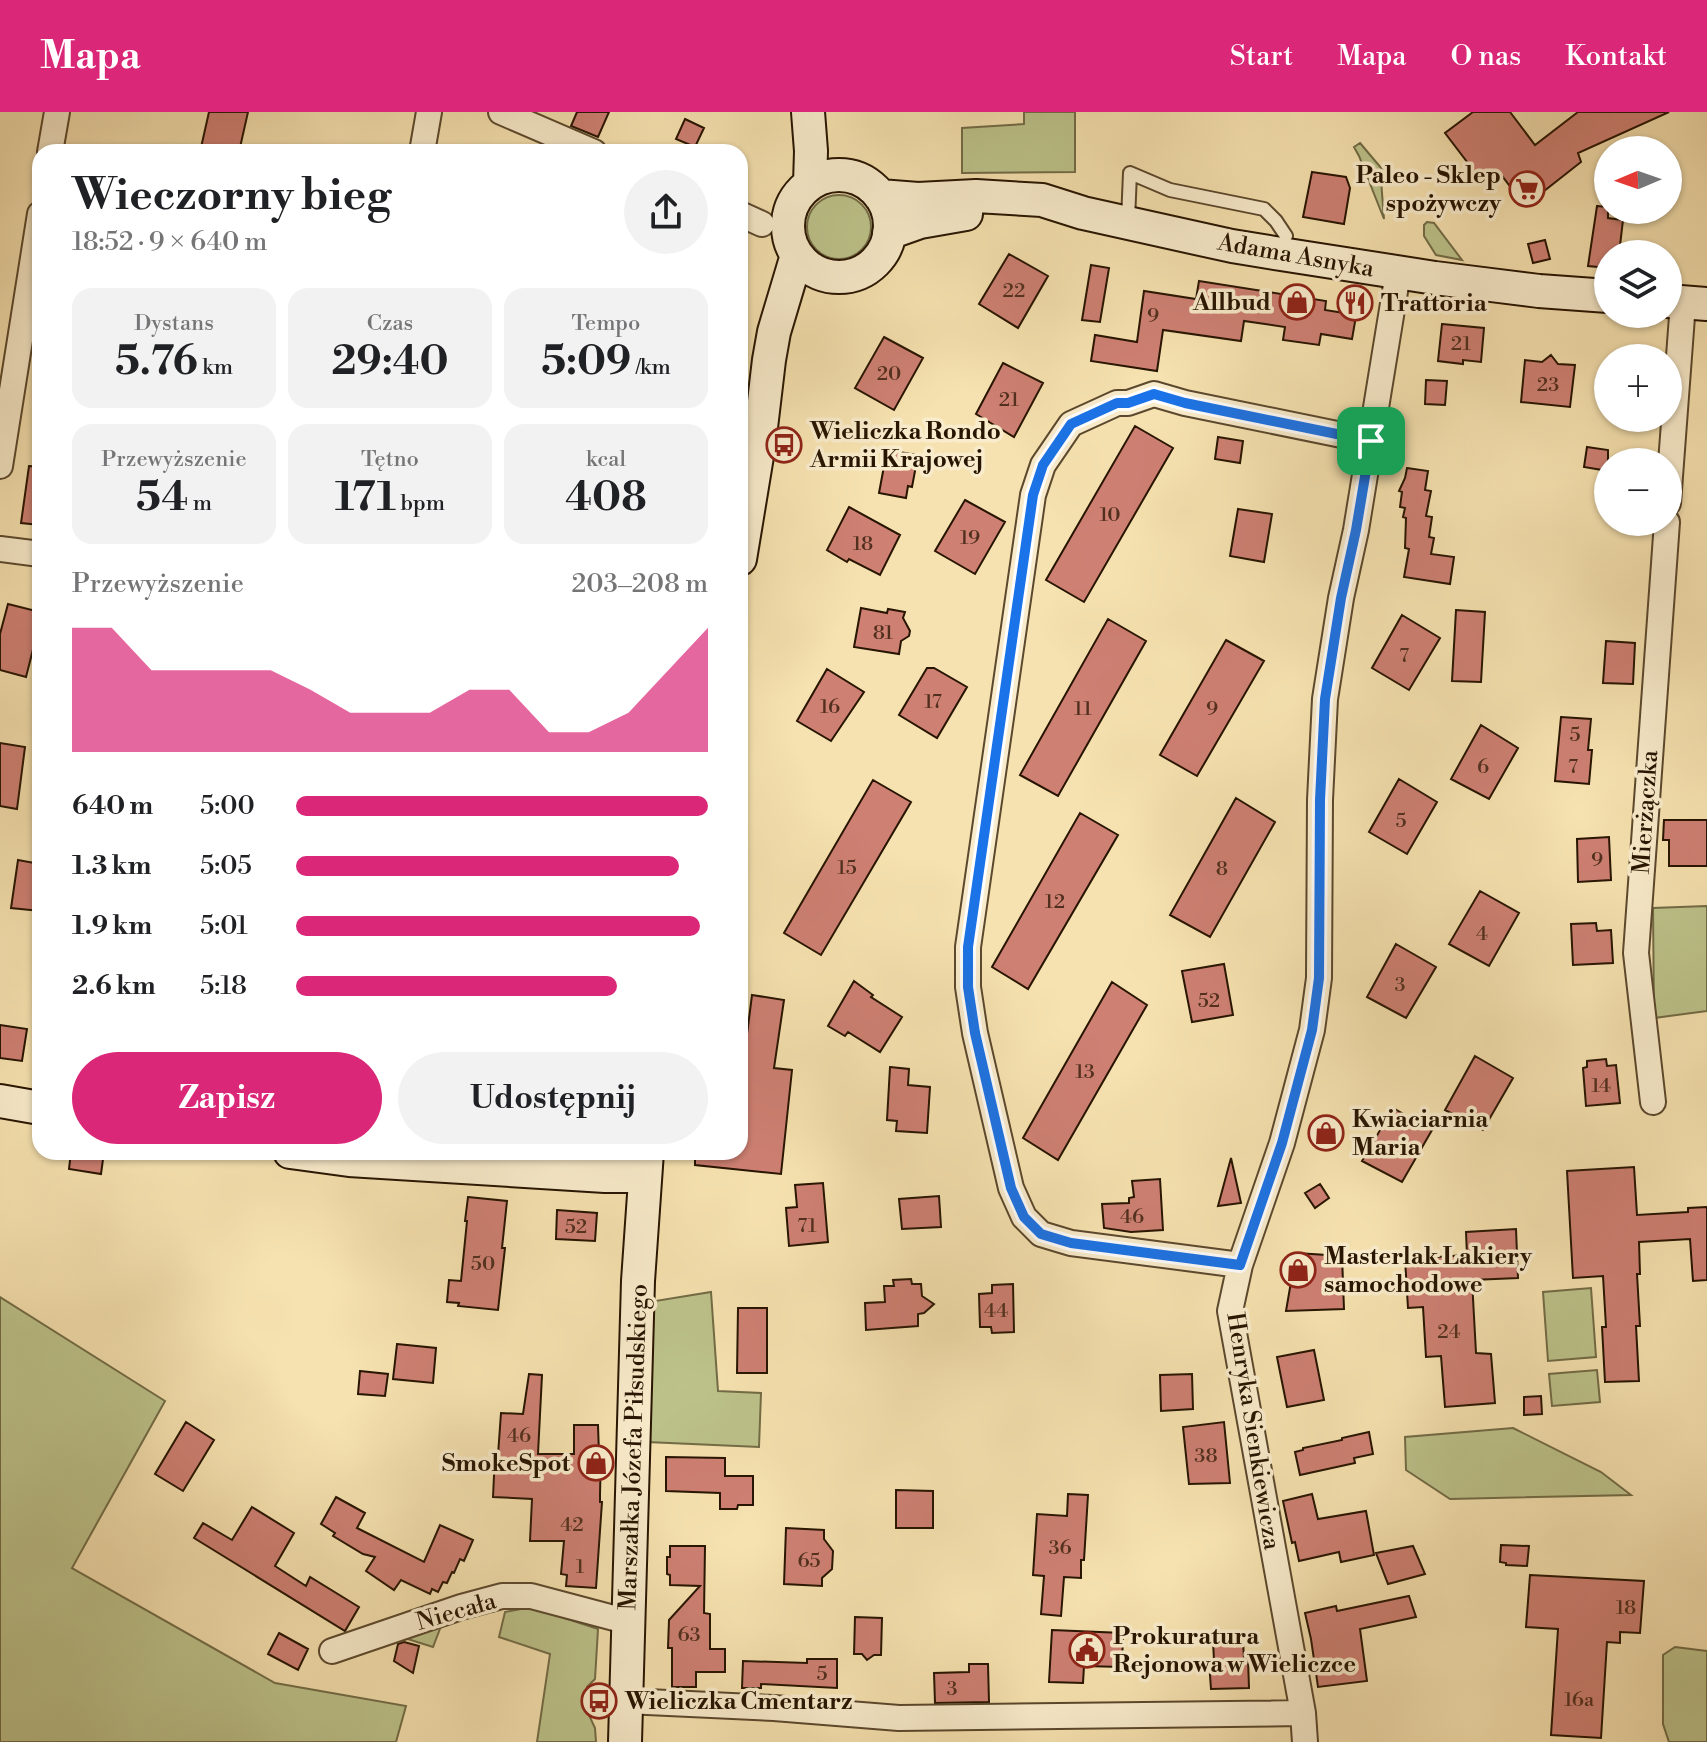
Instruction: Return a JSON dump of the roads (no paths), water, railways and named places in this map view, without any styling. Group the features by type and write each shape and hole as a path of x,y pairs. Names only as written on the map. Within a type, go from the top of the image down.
{"main road":[{"path":"808,112 810,184"},
{"path":"827,112 831,145 843,175"},
{"path":"843,175 870,186 880,196 886,207 889,233 886,245 870,266 846,277 833,277 806,266 790,241 787,225 798,195 810,184 820,178 843,175"},
{"name":"Adama Asnyka","path":"880,196 1042,200 1081,212 1232,246 1398,273 1594,295"},
{"name":"Adama Asnyka","path":"889,233 920,222 973,213 1081,212"},
{"path":"748,509 774,332 797,255"},
{"path":"762,421 806,300 833,277"},
{"path":"0,1101 32,1107"},
{"path":"349,1160 605,1176 645,1164"},
{"name":"Marszałka Józefa Piłsudskiego","path":"625,1742 638,1281 645,1164"}],"street":[{"path":"51,144 57,112"},
{"path":"423,144 429,112"},
{"path":"501,112 575,144"},
{"path":"0,466 32,264"},
{"name":"Henryka Sienkiewicza","path":"1305,1742 1303,1713 1230,1311 1240,1265 1282,1143 1312,1030 1319,978 1320,800 1325,699 1398,273"},
{"path":"1673,448 1686,303"},
{"path":"1240,1265 1097,1248 1041,1234 1024,1217 1011,1188 975,1033 968,987 968,947 1033,495 1043,465 1071,424 1117,403 1128,403 1154,394 1371,441"},
{"name":"Mierżączka","path":"1653,1102 1636,953 1666,536"},
{"path":"0,549 32,553"},
{"name":"Niecała","path":"332,1651 502,1596 531,1596 629,1622"},
{"path":"626,1701 899,1718 1303,1713"}],"lane":[{"path":"1128,223 1130,173 1170,190 1264,209 1286,236"}],"place":[{"name":"Paleo - Sklep spożywczy","path":"1527,189"},
{"name":"Allbud","path":"1297,302"},
{"name":"Trattoria","path":"1355,303"},
{"name":"Wieliczka Rondo Armii Krajowej","path":"784,445"},
{"name":"Kwiaciarnia Maria","path":"1326,1133"},
{"name":"Masterlak Lakiery samochodowe","path":"1298,1270"},
{"name":"SmokeSpot","path":"596,1463"},
{"name":"Prokuratura Rejonowa w Wieliczce","path":"1087,1650"},
{"name":"Wieliczka Cmentarz","path":"599,1701"}]}
